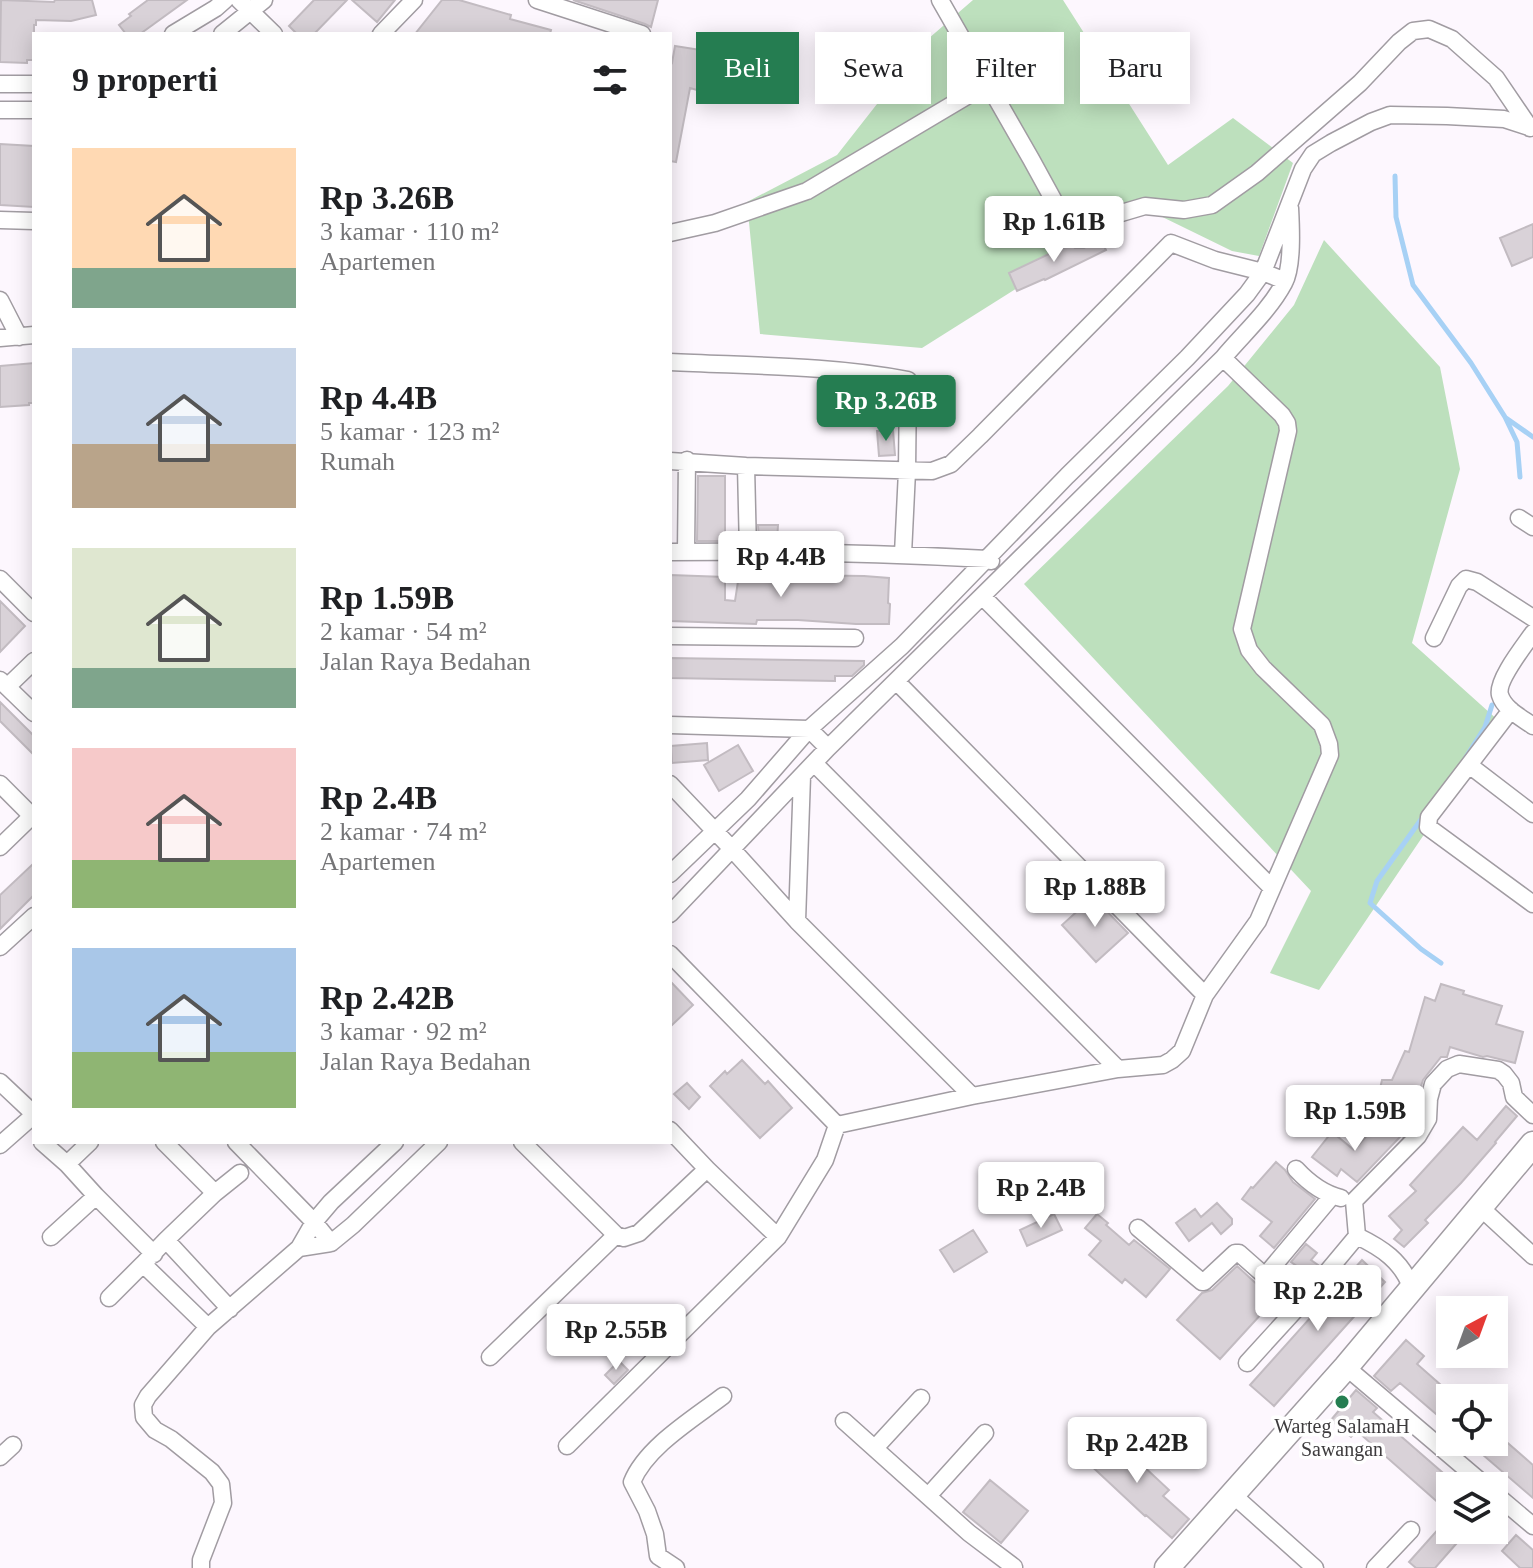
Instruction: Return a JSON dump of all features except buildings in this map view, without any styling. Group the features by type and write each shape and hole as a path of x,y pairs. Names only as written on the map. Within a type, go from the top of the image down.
{"street":[{"path":"232,32 245,6 264,0"},
{"path":"383,32 414,0"},
{"path":"537,0 636,32"},
{"path":"940,0 958,32"},
{"path":"176,32 220,4 232,32"},
{"path":"245,6 272,32"},
{"path":"999,104 1071,232 1082,237 1118,214 1145,206 1184,210 1212,205 1257,173 1360,83 1413,31 1429,29 1452,39 1496,78 1531,130"},
{"path":"0,84 32,84"},
{"path":"672,233 715,223 807,191 953,104"},
{"path":"672,872 748,799 809,729 902,646 1247,294 1263,272 1330,109"},
{"path":"0,110 32,110"},
{"path":"1313,154 1390,115 1504,119 1531,130"},
{"path":"672,912 828,748 1223,358 1285,281 1292,239 1290,202"},
{"path":"0,220 32,221"},
{"path":"1004,573 988,559 903,554 678,552 678,460 746,466 932,471 951,464 1171,243 1285,281"},
{"path":"0,300 26,336"},
{"path":"0,338 26,336"},
{"path":"837,1125 1118,1069 1163,1065 1182,1051 1205,995 1258,921 1330,755 1322,725 1263,668 1249,650 1242,629 1288,431 1282,415 1223,358"},
{"path":"672,362 811,368 908,380 903,554"},
{"path":"746,466 748,551"},
{"path":"0,579 32,611"},
{"path":"1434,638 1459,586 1466,579 1477,582 1533,618"},
{"path":"982,596 1272,888"},
{"path":"1533,633 1500,684 1500,696 1511,710 1533,726"},
{"path":"672,636 855,638"},
{"path":"32,663 4,684 32,711"},
{"path":"897,682 1205,995"},
{"path":"1511,710 1429,817 1428,827 1533,904"},
{"path":"672,725 809,729 828,748"},
{"path":"814,763 1118,1069"},
{"path":"1469,765 1533,814"},
{"path":"797,921 802,776"},
{"path":"0,784 32,814"},
{"path":"672,786 797,921 972,1096"},
{"path":"0,847 32,816"},
{"path":"0,947 32,918"},
{"path":"672,956 837,1125"},
{"path":"1247,1363 1357,1236 1354,1201 1418,1136 1428,1119 1433,1084 1447,1069 1459,1064 1498,1070 1511,1083 1514,1097 1533,1115"},
{"path":"0,1082 32,1113"},
{"path":"1366,1103 1418,1136"},
{"path":"0,1145 32,1117"},
{"path":"567,1446 778,1237 825,1160 837,1125"},
{"path":"672,1132 778,1237"},
{"path":"44,1144 96,1196 208,1327"},
{"path":"67,1164 88,1144"},
{"path":"166,1144 215,1193"},
{"path":"238,1144 331,1243"},
{"path":"201,1568 201,1560 223,1503 221,1484 212,1472 155,1430 144,1417 143,1405 208,1327 299,1248 314,1222 331,1202 393,1144"},
{"path":"299,1248 331,1243 437,1144"},
{"path":"524,1144 616,1235 624,1238 639,1233 707,1169"},
{"path":"1167,1568 1346,1367 1533,1144"},
{"path":"1296,1169 1332,1196 1354,1201"},
{"path":"109,1298 215,1193 240,1173"},
{"path":"51,1237 96,1196"},
{"path":"1265,1276 1332,1196"},
{"path":"1481,1208 1533,1256"},
{"path":"1138,1228 1202,1282 1236,1252 1297,1308"},
{"path":"490,1357 616,1235"},
{"path":"1357,1236 1387,1253 1407,1275 1412,1289"},
{"path":"166,1240 230,1309"},
{"path":"1346,1367 1470,1472"},
{"path":"676,1568 658,1556 647,1511 632,1482 637,1467 668,1438 723,1396"},
{"path":"875,1448 921,1398"},
{"path":"844,1421 969,1533 1014,1568"},
{"path":"929,1495 985,1433"},
{"path":"0,1457 13,1445"},
{"path":"1232,1494 1315,1568"},
{"path":"1508,1505 1533,1526"},
{"path":"1375,1568 1411,1530"}],"green space":[{"path":"973,0 1063,0 1083,32 1080,32 1080,104 1129,104 1168,165 1233,118 1293,163 1259,256 1232,251 1144,208 922,348 760,334 747,202 837,155 877,104 931,104 931,36"},
{"path":"1324,240 1440,367 1460,469 1412,643 1500,722 1319,990 1270,973 1311,891 1024,584 1228,386 1294,305"}],"waterway":[{"path":"1395,176 1396,217 1413,285 1471,363 1505,417 1517,442 1520,477"},
{"path":"1506,418 1533,437"},
{"path":"1466,757 1485,727 1492,705"},
{"path":"1425,814 1377,881 1370,903 1441,963"}],"place":[{"name":"Warteg SalamaH Sawangan","path":"1342,1402"}]}
